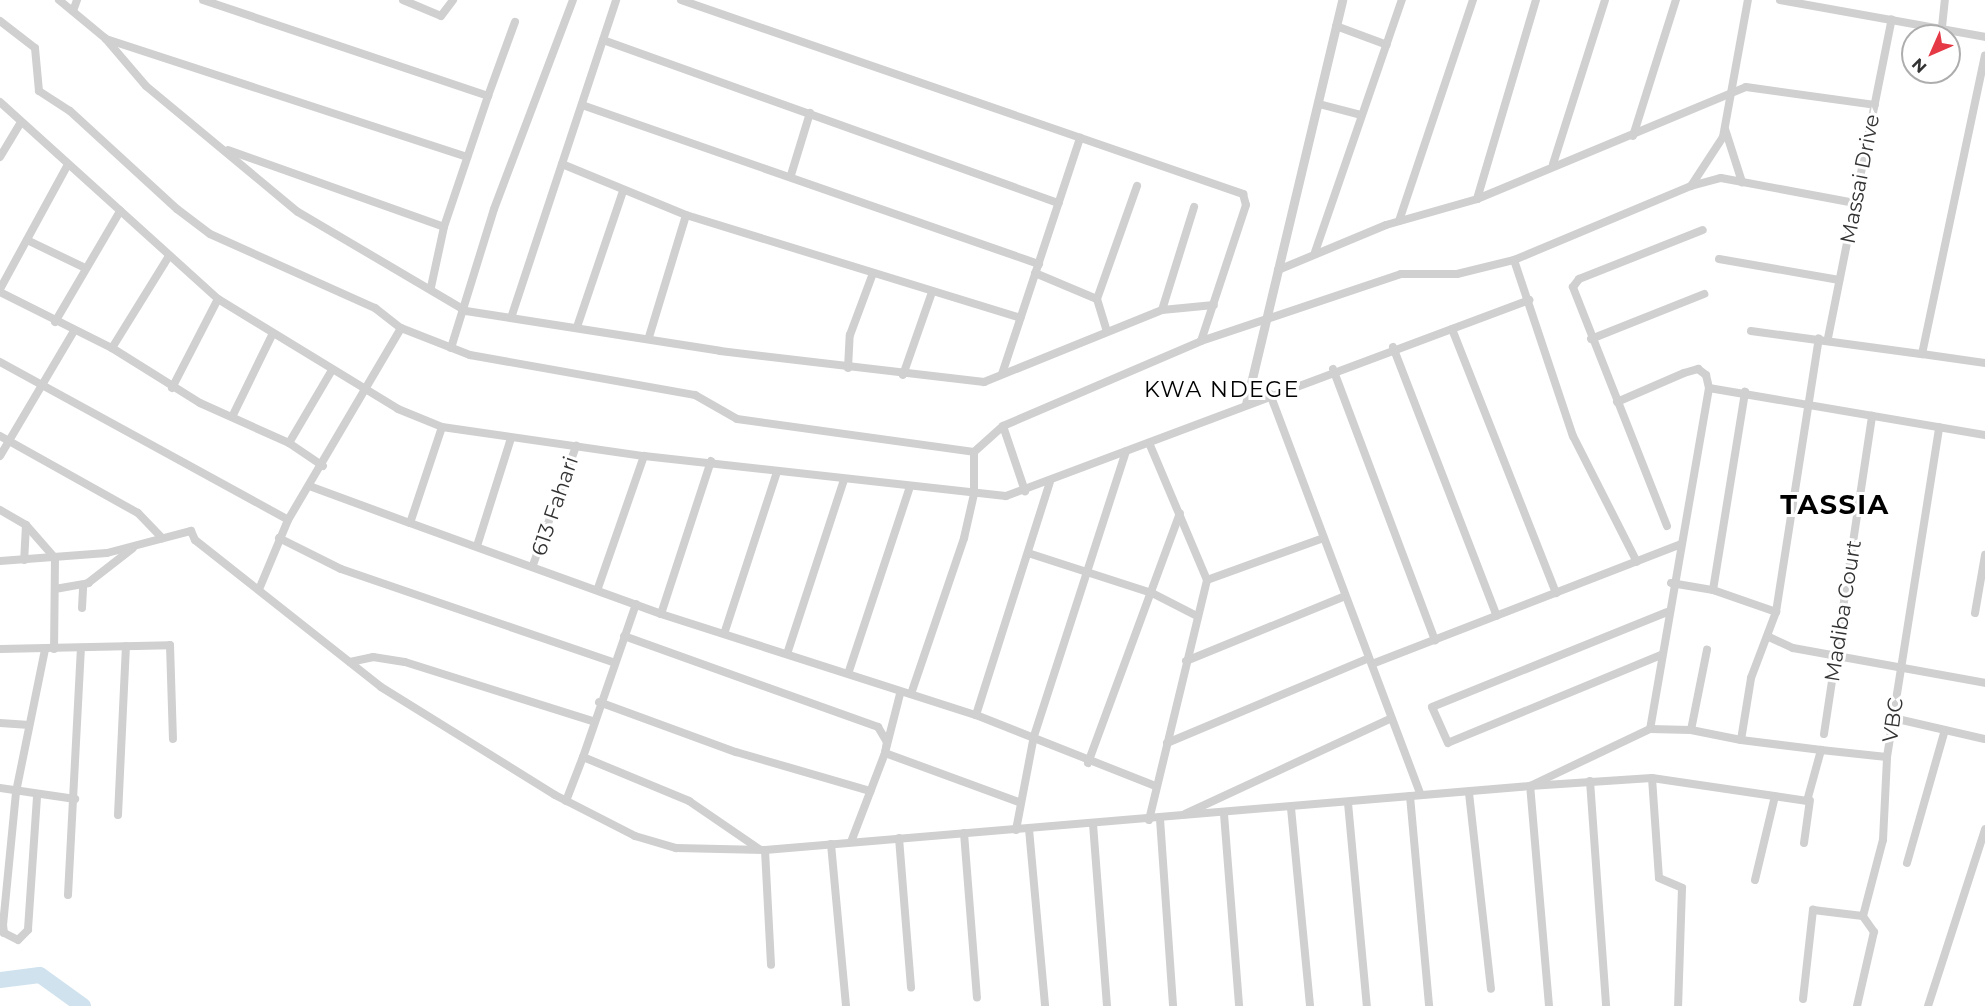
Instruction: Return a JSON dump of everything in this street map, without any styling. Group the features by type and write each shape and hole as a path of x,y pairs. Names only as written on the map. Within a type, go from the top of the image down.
{"street":[{"path":"59,0 105,38 146,86 298,212 431,287 466,311 848,368 984,382 1162,310 1214,305"},
{"path":"73,11 77,0"},
{"path":"203,0 488,96"},
{"path":"404,0 441,16 453,0"},
{"path":"451,348 466,311 494,209 573,0"},
{"path":"511,318 616,0"},
{"path":"681,0 1243,194 1246,205 1202,341"},
{"path":"1246,404 1262,323 1278,270 1342,0"},
{"path":"1315,252 1402,0"},
{"path":"1400,221 1473,0"},
{"path":"1477,199 1536,0"},
{"path":"1553,164 1605,0"},
{"path":"1633,136 1676,0"},
{"path":"1691,186 1725,128 1733,94 1748,0"},
{"path":"1780,0 1923,24"},
{"path":"1942,24 1946,0"},
{"name":"Massai Drive","path":"1828,338 1892,19"},
{"path":"431,287 444,226 515,22"},
{"path":"1,25 35,48 39,91 70,111 177,209 210,234 375,308 401,328 451,348 695,395 737,419 974,452"},
{"path":"1336,26 1387,45"},
{"path":"1961,31 1985,37"},
{"path":"105,38 467,157"},
{"path":"603,40 1059,203"},
{"path":"1922,354 1985,56"},
{"path":"1278,270 1315,252 1400,221 1477,199 1553,164 1633,136 1746,87 1875,105"},
{"path":"0,102 67,166 218,299 332,370 442,427 644,456 711,460 777,472 974,494 1025,491 1150,445 1333,369 1529,300"},
{"path":"1319,104 1361,115"},
{"path":"582,105 791,175 1039,264"},
{"path":"791,175 810,113"},
{"path":"0,157 21,122"},
{"path":"1725,128 1742,182"},
{"path":"1002,374 1080,138"},
{"path":"224,149 444,226"},
{"path":"562,164 686,215 1020,318"},
{"path":"67,166 0,291 55,322 112,348 172,388 289,443 323,466"},
{"path":"911,694 974,494 974,452 1003,426 1202,341 1262,323 1401,274 1457,274 1514,260 1691,186 1721,178 1855,204"},
{"path":"1107,332 1097,299 1137,186"},
{"path":"577,327 623,191"},
{"path":"1162,310 1194,207"},
{"path":"55,322 83,267 120,211"},
{"path":"649,338 686,215"},
{"path":"1667,526 1591,339 1574,289 1576,280 1703,230"},
{"path":"27,240 83,267"},
{"path":"112,348 169,256"},
{"path":"1719,259 1839,280"},
{"path":"1514,260 1573,436 1636,562"},
{"path":"848,368 850,335 873,273"},
{"path":"1035,273 1097,299"},
{"path":"903,375 932,292"},
{"path":"1591,339 1704,294"},
{"path":"172,388 218,299"},
{"path":"260,587 288,520 312,487 369,390 401,328"},
{"path":"1452,329 1556,593"},
{"path":"0,456 74,331"},
{"path":"1751,331 1828,338 1985,363"},
{"path":"233,415 273,333"},
{"path":"1741,740 1751,678 1769,637 1776,612 1819,338"},
{"path":"1393,347 1497,616"},
{"path":"0,362 288,520"},
{"path":"1333,369 1435,640"},
{"path":"1617,402 1698,369 1709,388 1681,544 1671,583 1650,729"},
{"path":"289,443 332,370"},
{"path":"1709,388 1744,392 1985,435"},
{"path":"1713,590 1744,392"},
{"path":"1270,394 1321,539 1371,661 1390,718 1421,795"},
{"name":"Madiba Court","path":"1824,734 1872,416"},
{"path":"1003,426 1025,491"},
{"path":"410,523 442,427"},
{"name":"VBC","path":"1863,916 1883,840 1887,757 1939,427"},
{"path":"0,436 138,513 162,538"},
{"path":"477,546 511,438"},
{"path":"1149,820 1155,786 1207,580 1150,445"},
{"name":"613 Fahari","path":"534,565 576,446"},
{"path":"1016,830 1019,802 1034,736 1126,452"},
{"path":"598,588 644,456"},
{"path":"661,614 711,460"},
{"path":"725,631 777,472"},
{"path":"788,651 844,480"},
{"path":"976,715 1050,482"},
{"path":"312,487 598,588 661,614 788,651 849,671 900,694 911,694 976,715 1034,736 1088,763 1155,786"},
{"path":"849,671 910,487"},
{"path":"0,510 26,525 55,558 54,649"},
{"path":"1088,763 1180,513"},
{"path":"24,560 26,525"},
{"path":"0,561 55,558 134,547 191,531 195,540 260,587 350,662 416,710 566,801 655,843 720,852 1149,820 1421,795 1652,778 1810,800"},
{"path":"279,538 342,569 613,662"},
{"path":"1207,580 1321,539"},
{"path":"1167,743 1371,661 1435,640 1681,544"},
{"path":"55,589 83,586 134,547"},
{"path":"1028,553 1087,570 1152,593 1197,616"},
{"path":"1975,613 1985,555"},
{"path":"1671,583 1713,590 1776,612"},
{"path":"82,608 83,586"},
{"path":"1186,661 1343,597"},
{"path":"566,801 583,757 592,721 636,604"},
{"path":"1661,655 1448,744 1432,707 1667,612"},
{"path":"624,636 875,724 886,738 885,753"},
{"path":"1769,637 1792,648 1837,652 1985,683"},
{"path":"118,815 126,646"},
{"path":"0,649 173,647 173,739"},
{"path":"68,895 75,799 81,648"},
{"path":"37,797 28,930 18,940 4,933 3,925 16,792 26,725 45,649"},
{"path":"1691,730 1707,650"},
{"path":"350,662 373,657 405,662 592,721"},
{"path":"851,842 885,753 900,694"},
{"path":"599,702 736,752 870,791"},
{"path":"1183,816 1390,718"},
{"path":"1893,718 1985,739"},
{"path":"0,723 26,725"},
{"path":"1530,786 1650,729 1691,730 1741,740 1887,757"},
{"path":"1907,863 1945,730"},
{"path":"1804,843 1810,800 1821,750"},
{"path":"885,753 1019,802"},
{"path":"583,757 689,801 762,850"},
{"path":"1652,778 1659,878 1682,888 1678,1006"},
{"path":"1590,781 1606,1006"},
{"path":"1530,786 1549,1006"},
{"path":"0,789 37,797 75,799"},
{"path":"1469,793 1491,989"},
{"path":"1410,796 1429,1006"},
{"path":"1755,880 1775,796"},
{"path":"1348,803 1367,1006"},
{"path":"1291,808 1310,1006"},
{"path":"1224,814 1239,1006"},
{"path":"1160,819 1173,1006"},
{"path":"1093,824 1107,1006"},
{"path":"1029,829 1046,1006"},
{"path":"1928,1006 1985,829"},
{"path":"964,833 976,997"},
{"path":"899,838 911,988"},
{"path":"831,844 846,1006"},
{"path":"762,850 771,965"},
{"path":"1803,999 1814,910 1863,916 1874,932 1857,1006"}],"waterway":[{"path":"0,980 40,975 83,1006"}],"district":[{"name":"KWA NDEGE","path":"1222,390"},
{"name":"TASSIA","path":"1835,505"}]}
